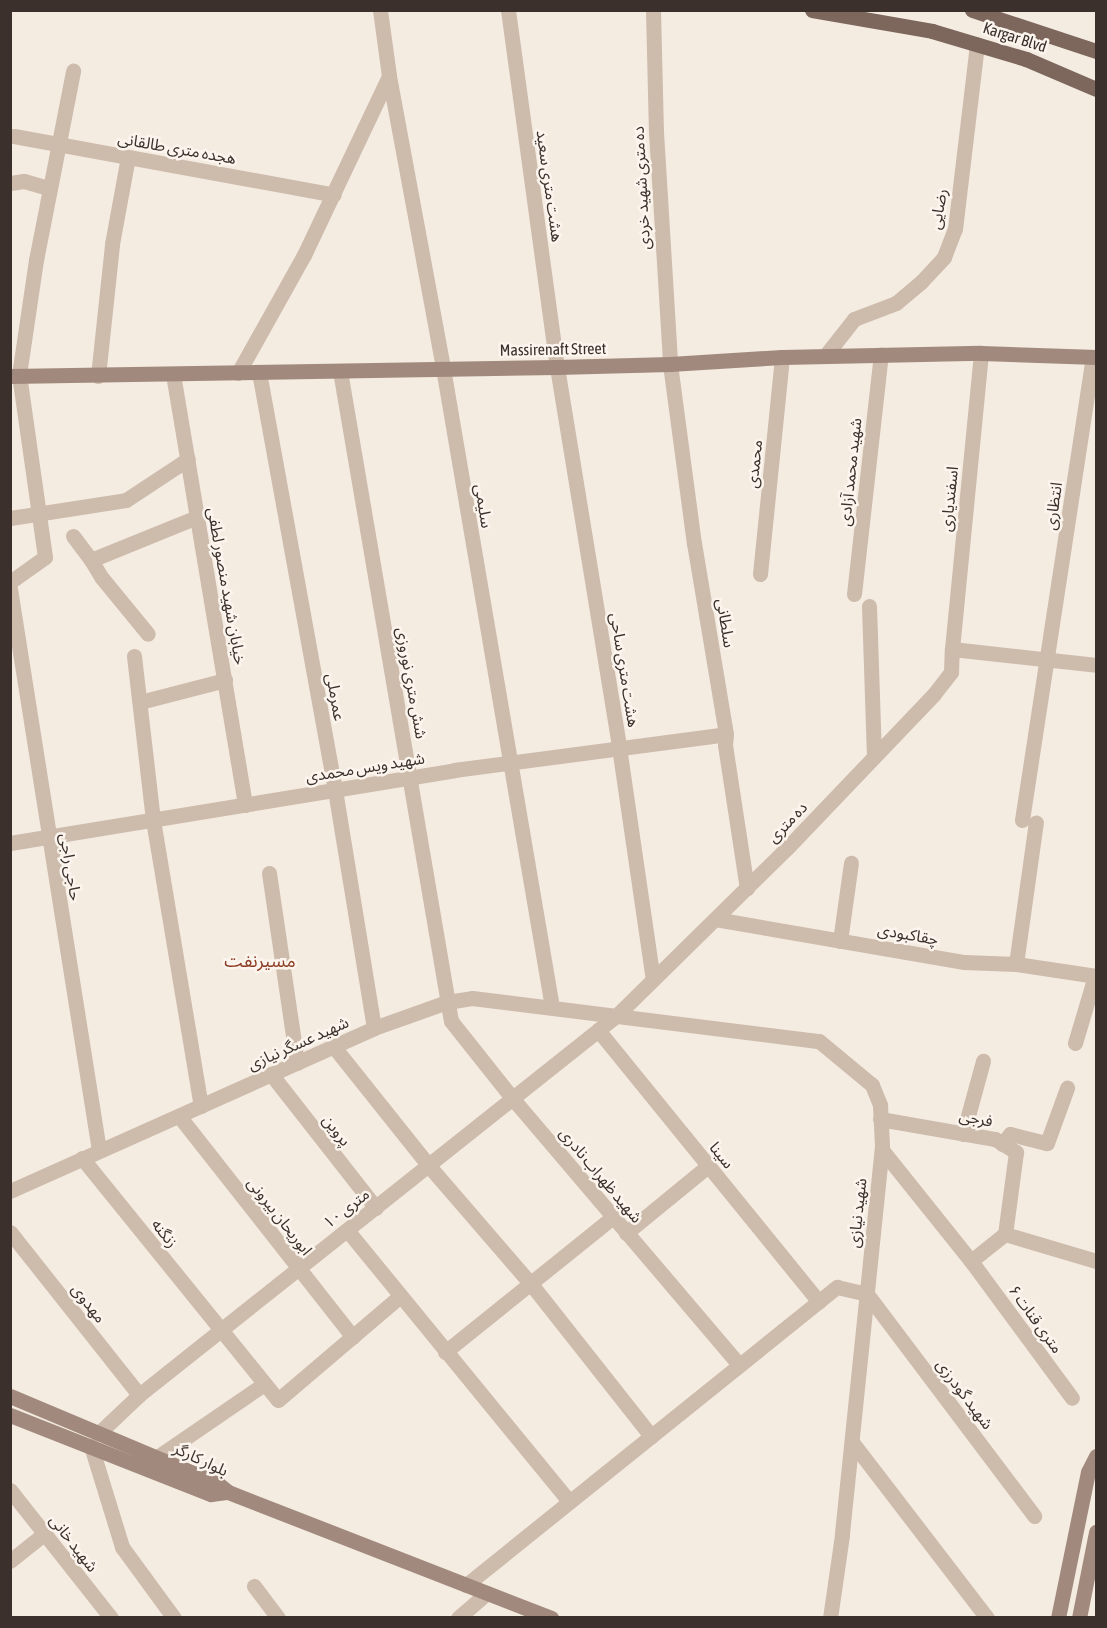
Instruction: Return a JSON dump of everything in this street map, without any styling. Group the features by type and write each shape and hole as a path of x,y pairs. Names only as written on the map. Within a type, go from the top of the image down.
{"main road":[{"name":"Kargar Blvd","path":"812,10 932,31 1093,84"},
{"name":"Kargar Blvd","path":"972,10 1096,51"}],"street":[{"name":"سلیمی","path":"380,10 389,76 443,368 552,1007"},
{"name":"هشت متری سعید","path":"507,10 557,367"},
{"name":"ده متری شهید خردی","path":"653,10 656,132 670,364"},
{"name":"رضایی","path":"825,356 854,319 896,303 921,282 944,257 955,229 977,44"},
{"path":"1056,70 1096,96"},
{"path":"10,582 45,557 40,515 15,375 57,144 73,71"},
{"path":"238,373 334,195 389,76"},
{"name":"هجده متری طالقانی","path":"14,136 334,195"},
{"path":"98,376 112,243 128,157"},
{"path":"10,183 24,182 49,188"},
{"name":"Massirenaft Street","path":"15,375 98,376 557,367 670,364 782,357 981,353 1095,357"},
{"name":"اسفندیاری","path":"959,650 981,353"},
{"name":"شهید محمد آزادی","path":"855,594 881,355"},
{"name":"محمدی","path":"760,574 782,357"},
{"name":"انتظاری","path":"1016,964 1029,821 1048,661 1095,357"},
{"name":"سلطانی","path":"670,364 694,543 726,734 725,745 747,888"},
{"name":"هشت متری ساحی","path":"557,367 619,747 653,979"},
{"name":"شش متری نوروزی","path":"340,370 447,1002"},
{"name":"عمرملی","path":"259,372 335,790 374,1028"},
{"name":"خیابان شهید منصور لطفی","path":"172,374 245,805"},
{"path":"10,518 126,500 188,459"},
{"path":"91,560 197,517"},
{"path":"73,536 102,578 148,634"},
{"name":"حاجی راجی","path":"10,589 99,1150"},
{"path":"869,606 874,757"},
{"path":"959,650 1096,665"},
{"name":"ده متری","path":"616,1015 747,888 934,694 951,672 959,650"},
{"path":"134,656 153,820 201,1106"},
{"path":"140,702 225,680"},
{"name":"شهید ویس محمدی","path":"10,843 509,762 726,734"},
{"path":"840,940 851,862"},
{"path":"269,873 297,1063"},
{"name":"چقاکبودی","path":"715,919 964,962 1016,964 1096,976"},
{"path":"1075,1043 1096,976"},
{"name":"شهید عسگر نیازی","path":"10,1191 374,1028 447,1002 472,998 616,1015"},
{"name":"شهید ظهراب نادری","path":"447,1002 451,1021 463,1039 739,1365"},
{"name":"۱۰ متری","path":"100,1432 139,1395 616,1015"},
{"name":"شهید نیازی","path":"616,1015 819,1041 872,1085 880,1105 882,1150 852,1442 831,1617"},
{"name":"سینا","path":"598,1030 819,1302"},
{"path":"334,1047 429,1166 531,1284 651,1436"},
{"path":"963,1134 983,1061"},
{"name":"پروین","path":"271,1074 376,1208"},
{"path":"1002,1144 1010,1134 1047,1143 1067,1088"},
{"name":"ابوریحان بیرونی","path":"179,1116 353,1337"},
{"name":"فرجی","path":"880,1119 995,1139 1016,1152 1005,1234"},
{"name":"۶ متری قنات","path":"882,1150 970,1261 1072,1398"},
{"name":"زنگنه","path":"82,1158 264,1384"},
{"path":"627,1233 708,1166"},
{"path":"445,1352 613,1217"},
{"path":"347,1230 569,1501"},
{"name":"مهدوی","path":"10,1232 139,1395"},
{"path":"970,1261 1005,1234 1096,1261"},
{"path":"466,1585 837,1287 867,1294"},
{"name":"شهید گودرزی","path":"867,1294 1034,1516"},
{"path":"156,1458 264,1384 278,1400 400,1296"},
{"name":"بلوار کارگر","path":"10,1396 217,1483 228,1492"},
{"name":"بلوار کارگر","path":"10,1415 211,1494 228,1492"},
{"path":"100,1432 91,1446 122,1547 174,1617"},
{"path":"852,1442 987,1617"},
{"path":"1058,1617 1088,1472 1096,1456"},
{"name":"شهید خانی","path":"10,1490 111,1617"},
{"path":"228,1492 551,1617"},
{"path":"1079,1617 1096,1532"},
{"path":"10,1561 44,1534"},
{"path":"254,1586 279,1617"},
{"path":"458,1617 487,1593"}],"district":[{"name":"مسیرنفت","path":"260,961"}]}
